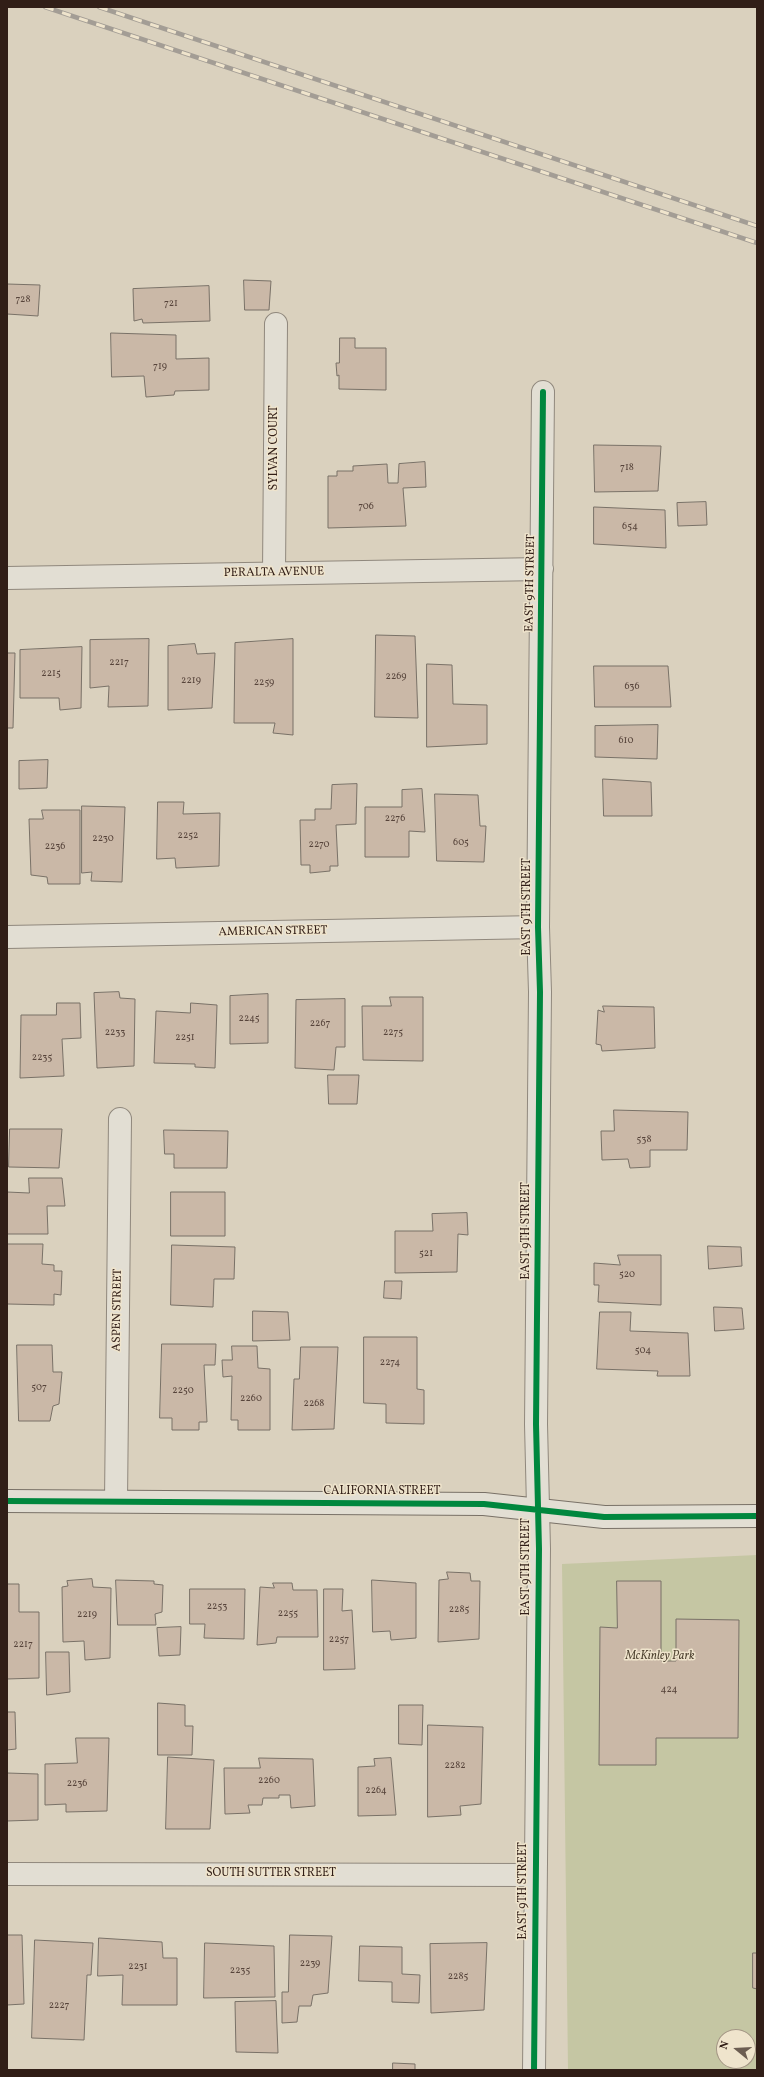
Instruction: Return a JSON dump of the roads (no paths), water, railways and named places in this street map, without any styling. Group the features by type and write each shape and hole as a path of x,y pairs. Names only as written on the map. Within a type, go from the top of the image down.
{"street":[{"name":"SYLVAN COURT","path":"274,573 276,324"},
{"name":"EAST 9TH STREET","path":"534,2070 534,1875 539,1549 536,1424 540,1000 538,927 543,392"},
{"name":"PERALTA AVENUE","path":"7,578 542,569"},
{"name":"AMERICAN STREET","path":"7,937 538,927"},
{"name":"ASPEN STREET","path":"116,1501 120,1118"},
{"name":"CALIFORNIA STREET","path":"7,1501 484,1504 604,1517 757,1516"},
{"name":"SOUTH SUTTER STREET","path":"7,1874 534,1875"}],"railway":[{"path":"45,7 757,243"},
{"path":"99,7 757,226"}],"park label":[{"name":"McKinley Park","path":"660,1657"}]}
